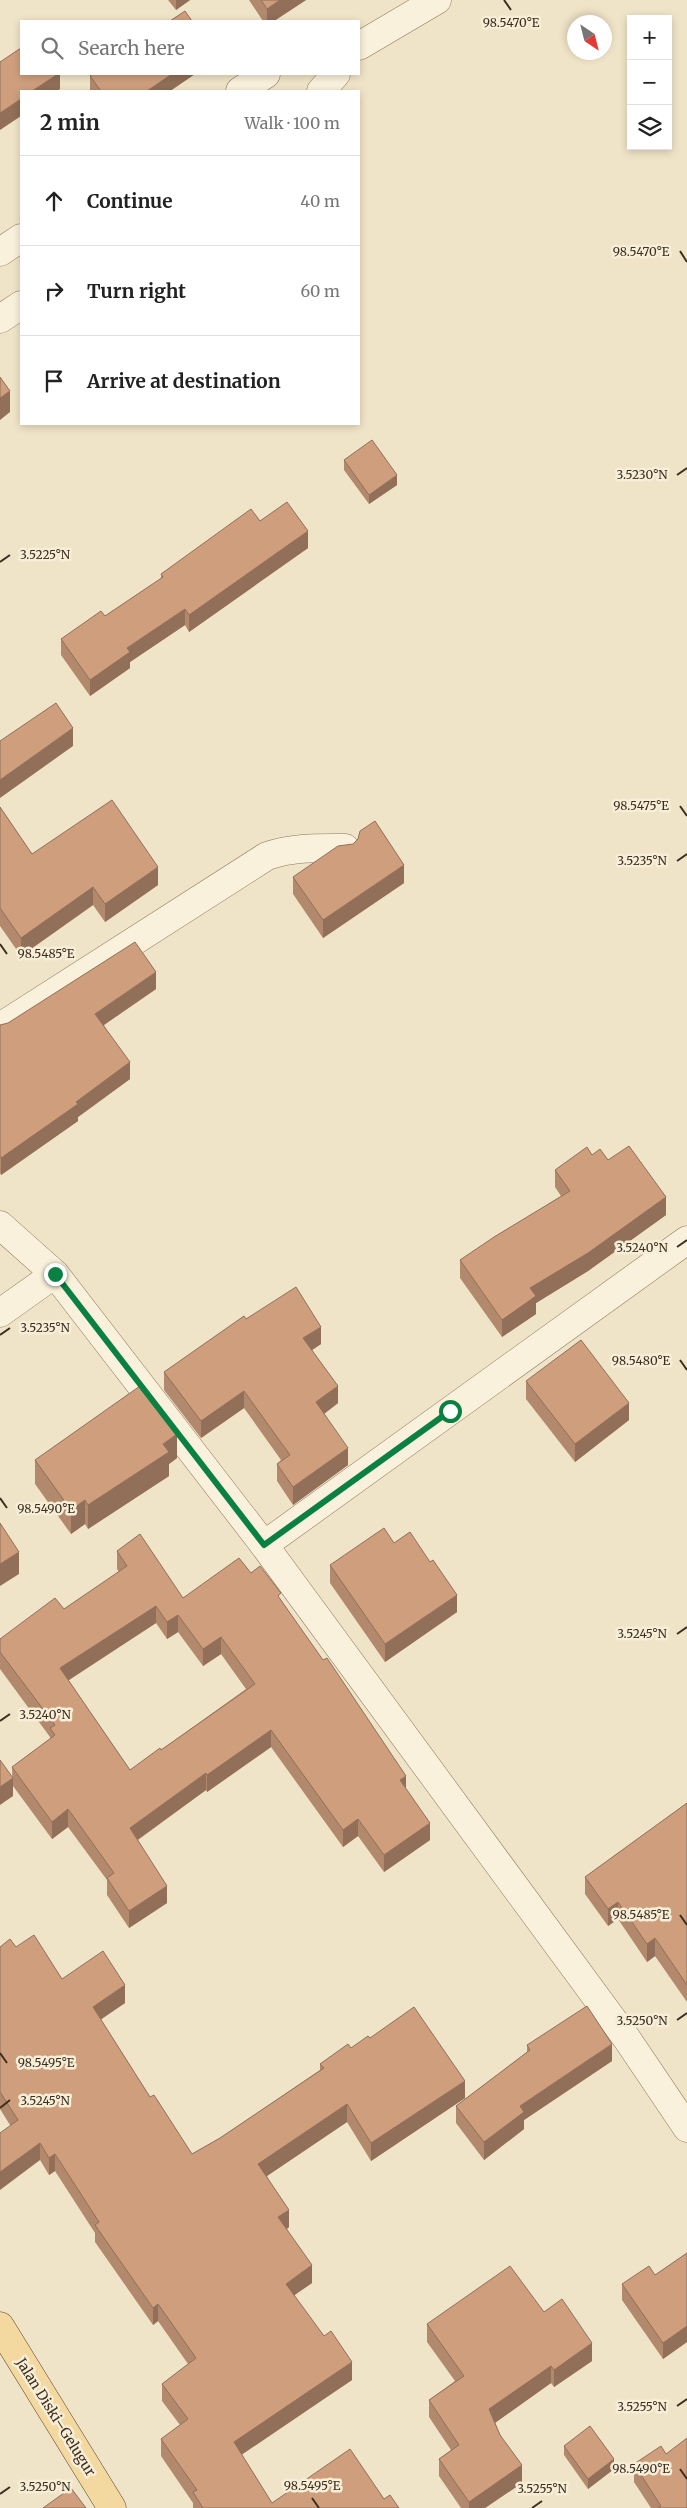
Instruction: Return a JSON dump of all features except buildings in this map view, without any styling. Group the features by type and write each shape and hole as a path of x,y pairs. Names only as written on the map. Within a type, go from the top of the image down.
{"main road":[{"name":"Jalan Diski–Gelugur","path":"0,2326 112,2508"}],"street":[{"path":"360,45 438,0"},
{"path":"242,90 264,75"},
{"path":"322,90 335,75"},
{"path":"0,252 20,239"},
{"path":"0,319 20,306"},
{"path":"0,1027 267,856 302,848 345,848"},
{"path":"0,1225 55,1274 264,1545 627,2039 687,2128"},
{"path":"264,1545 687,1240"},
{"path":"0,1313 55,1274"}],"route":[{"path":"55,1274 264,1545 450,1411"}]}
